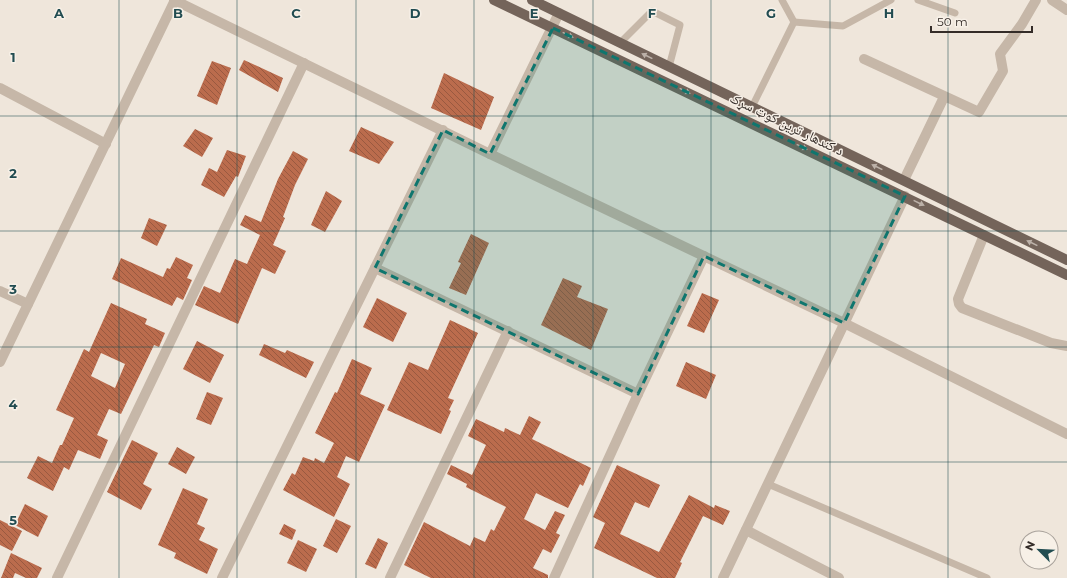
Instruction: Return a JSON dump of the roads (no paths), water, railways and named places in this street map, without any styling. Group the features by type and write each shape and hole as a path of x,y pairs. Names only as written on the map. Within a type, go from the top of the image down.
{"main road":[{"name":"د کندهار ترين کوټ سړک","path":"494,0 1067,275"},
{"name":"د کندهار ترين کوټ سړک","path":"532,0 1067,260"}],"street":[{"path":"0,362 175,0 490,154 844,323 1067,434"},
{"path":"864,59 979,112 1003,71 1000,54 1022,24 1036,0"},
{"path":"1052,0 1067,10"},
{"path":"490,154 559,14"},
{"path":"57,578 304,62"},
{"path":"0,88 106,144"},
{"path":"904,180 944,97"},
{"path":"222,578 443,130"},
{"path":"723,578 905,196"},
{"path":"984,235 958,299 959,304 962,308 1051,343 1067,346"},
{"path":"554,578 638,394 704,256"},
{"path":"374,268 638,394"},
{"path":"0,291 28,304"},
{"path":"390,578 508,331"},
{"path":"746,530 839,578"}],"lane":[{"path":"782,0 794,22"},
{"path":"794,22 844,26 891,0"},
{"path":"918,0 954,13"},
{"path":"620,43 652,11 680,25 669,67"},
{"path":"752,107 794,22"},
{"path":"768,484 987,578"}]}
